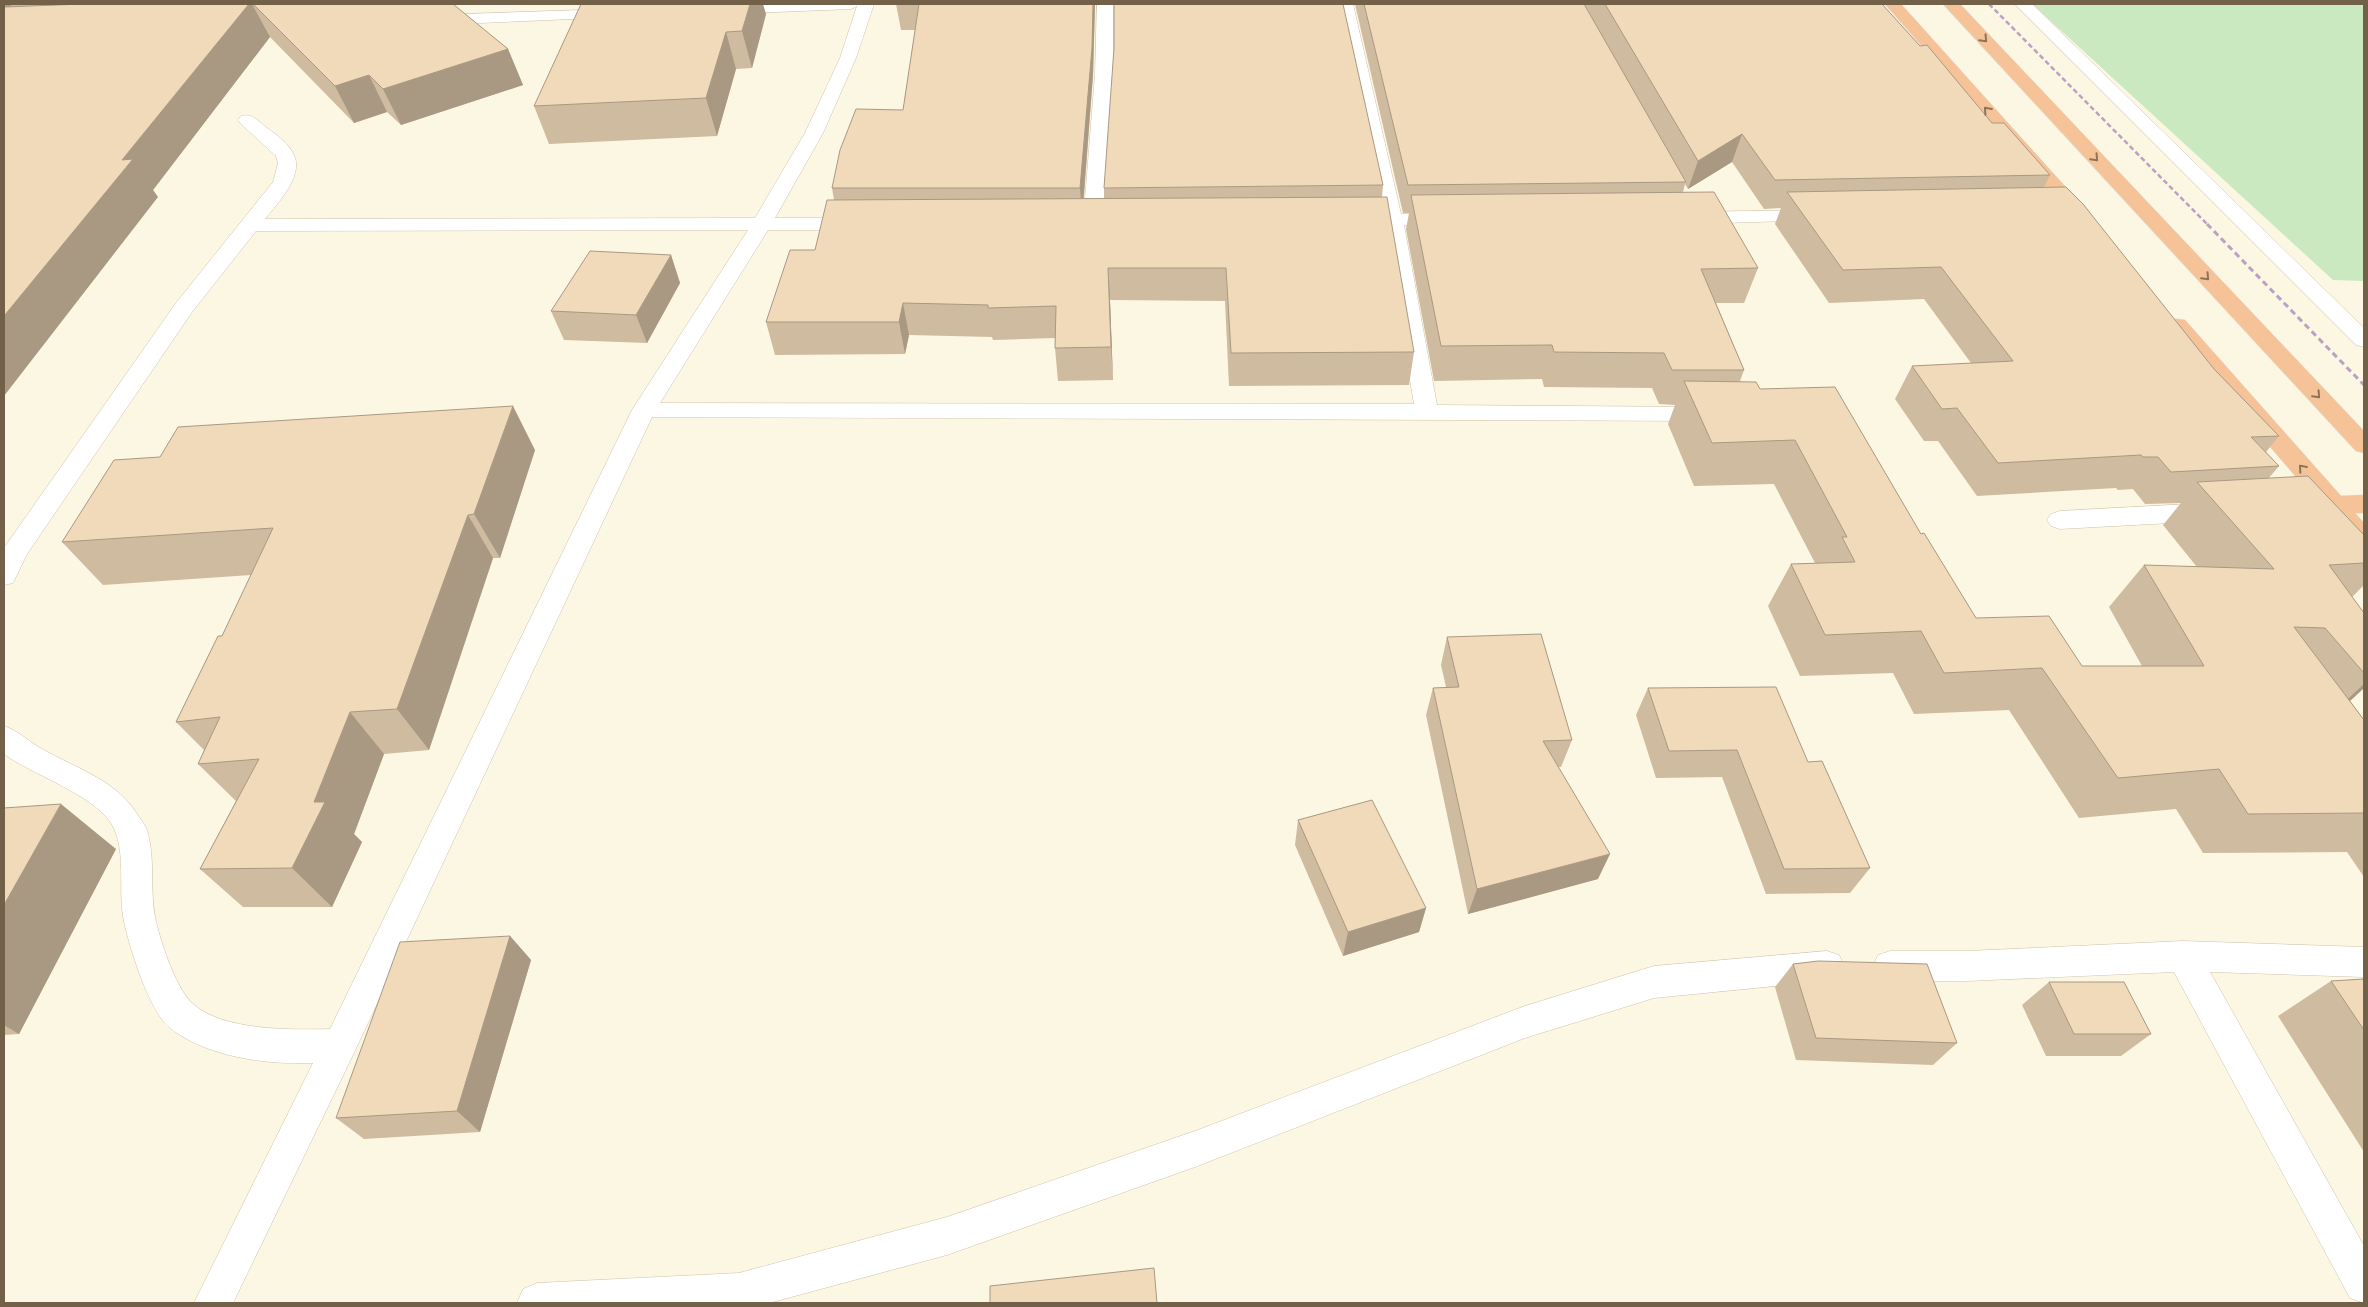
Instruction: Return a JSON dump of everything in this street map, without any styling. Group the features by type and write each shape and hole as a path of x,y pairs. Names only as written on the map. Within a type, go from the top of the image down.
{"highway":[{"path":"1893,4 2096,232"},
{"path":"1951,4 2364,445"},
{"path":"2167,313 2364,539"},
{"path":"2334,505 2364,504"}],"street":[{"path":"711,10 851,4"},
{"path":"213,1303 340,1045 644,410 762,224 814,133 848,58 866,4"},
{"path":"1093,224 1104,75 1106,4"},
{"path":"1345,4 1393,220 1427,412"},
{"path":"2023,4 2364,340"},
{"path":"414,21 632,13"},
{"path":"4,576 15,551 168,333 283,181 288,168 285,156 248,120"},
{"path":"1673,218 1688,210 1831,215"},
{"path":"2047,211 2076,210"},
{"path":"1335,220 1463,219"},
{"path":"250,225 879,224"},
{"path":"644,410 1427,412 1726,415"},
{"path":"2305,506 2334,505"},
{"path":"2060,520 2227,511"},
{"path":"4,738 30,757 100,794 120,812 133,834 139,917 161,988 180,1015 212,1034 249,1043 292,1047 340,1045"},
{"path":"2183,956 2364,1284"},
{"path":"536,1303 739,1292 947,1236 1194,1149 1524,1022 1654,982 1815,966 1967,966 2183,956 2364,962"}],"green space":[{"path":"2032,4 2364,4 2364,281 2333,280"}],"building":[{"path":"83,4 249,4 122,160 133,159 4,316 4,7"},
{"path":"253,4 453,4 508,49 383,89 369,75 335,86"},
{"path":"581,4 750,4 742,31 726,32 706,98 534,106"},
{"path":"919,4 1093,4 1092,48 1080,188 832,188 840,150 856,109 903,110"},
{"path":"1114,4 1343,4 1383,185 1104,188 1114,48"},
{"path":"1364,4 1584,4 1686,182 1408,185"},
{"path":"1605,4 1882,4 1920,46 1927,45 1992,123 2004,123 2050,175 1775,180 1742,134 1698,161"},
{"path":"2066,187 2083,204 2214,369 2279,436 2251,437 2279,466 2171,472 2158,457 2143,457 2141,455 1998,463 1957,408 1942,409 1912,366 2013,361 1941,267 1843,270 1787,192"},
{"path":"1714,192 1758,268 1701,269 1744,370 1672,370 1664,353 1554,352 1552,345 1441,346 1411,195"},
{"path":"1387,197 1414,352 1231,353 1226,268 1108,268 1111,347 1055,348 1056,306 988,308 988,305 903,303 899,322 766,322 790,250 815,250 827,200"},
{"path":"590,251 671,255 636,315 551,311"},
{"path":"1684,381 1756,382 1760,389 1835,387 1921,534 1924,533 1976,618 2049,616 2082,666 2204,666 2144,565 2274,569 2197,482 2308,476 2364,535 2364,563 2329,565 2364,613 2364,673 2325,628 2294,627 2364,720 2364,813 2248,814 2219,769 2118,778 2042,668 1944,673 1921,631 1825,635 1791,564 1855,562 1842,537 1847,537 1795,440 1712,443"},
{"path":"513,406 474,514 468,515 397,709 350,712 314,802 325,802 292,868 200,869 259,759 198,764 220,717 176,722 218,636 222,636 273,528 62,542 114,460 160,457 178,427"},
{"path":"1541,634 1572,740 1543,741 1610,854 1477,889 1433,688 1459,687 1447,637"},
{"path":"1776,687 1808,762 1822,761 1870,868 1784,869 1737,750 1669,751 1648,688"},
{"path":"1372,800 1426,908 1348,932 1298,820"},
{"path":"61,804 4,905 4,808"},
{"path":"510,936 457,1111 336,1118 400,942"},
{"path":"1818,961 1927,964 1957,1043 1816,1038 1793,964"},
{"path":"2364,979 2364,1030 2331,981"},
{"path":"2049,982 2124,982 2151,1034 2074,1034"},
{"path":"1154,1268 1157,1303 990,1303 990,1286"}],"railway":[{"path":"1989,4 2208,225"},
{"path":"2207,224 2364,385"}]}
